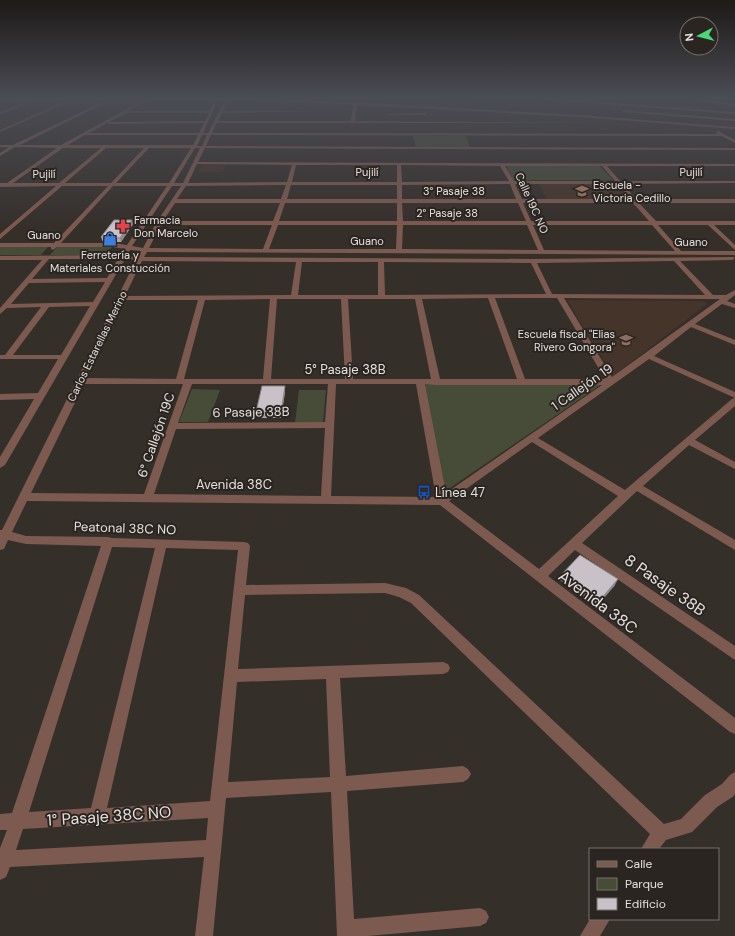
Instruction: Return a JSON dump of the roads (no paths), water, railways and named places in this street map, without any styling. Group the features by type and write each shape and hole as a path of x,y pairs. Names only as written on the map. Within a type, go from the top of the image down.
{"street":[{"path":"0,155 25,141"},
{"path":"0,191 61,147 72,141"},
{"name":"Carlos Estarellas Merino","path":"0,464 39,396 124,257 128,247 171,184 197,141"},
{"name":"Carlos Estarellas Merino","path":"0,546 3,535 25,496 120,298 159,223 185,183 207,141"},
{"path":"310,150 311,141"},
{"path":"412,141 416,153"},
{"path":"699,141 724,156"},
{"path":"507,143 515,153"},
{"path":"612,144 623,152"},
{"path":"0,146 204,146 310,150 415,148 735,149"},
{"path":"0,237 104,147"},
{"path":"0,312 55,245 147,147"},
{"path":"418,159 420,164"},
{"name":"Calle 19C NO","path":"519,159 523,164"},
{"path":"632,160 637,164"},
{"path":"730,160 735,164"},
{"path":"195,163 294,164 309,161 399,164 735,164"},
{"path":"266,250 274,224 290,183 294,164"},
{"path":"398,251 400,224 399,164"},
{"name":"Calle 19C NO","path":"502,164 512,183 541,251"},
{"path":"603,164 678,252"},
{"path":"711,165 716,169"},
{"path":"726,178 734,183"},
{"name":"Pujilí","path":"0,184 400,182 734,183"},
{"name":"3° Pasaje 38","path":"173,201 735,201"},
{"name":"2° Pasaje 38","path":"159,223 735,223"},
{"path":"710,223 735,248"},
{"name":"Guano","path":"0,245 113,245 145,250 735,253"},
{"name":"Guano","path":"0,258 124,257 140,259 533,261 735,258"},
{"path":"0,266 8,258"},
{"path":"294,298 298,260"},
{"path":"381,260 382,297"},
{"path":"676,260 711,297"},
{"path":"533,261 550,296"},
{"path":"27,281 109,280"},
{"name":"1 Callejón 19","path":"442,501 648,356 735,292"},
{"path":"120,298 550,296 711,297 724,299 735,306"},
{"path":"559,296 611,382"},
{"path":"344,297 349,382"},
{"path":"418,297 436,382"},
{"path":"491,297 522,382"},
{"name":"6° Callejón 19C","path":"148,498 172,426 184,382 202,298"},
{"path":"267,382 274,298"},
{"path":"5,306 95,304"},
{"path":"3,358 47,305"},
{"path":"690,324 735,343"},
{"path":"648,356 735,395"},
{"path":"3,358 63,357"},
{"name":"5° Pasaje 38B","path":"80,381 611,382"},
{"path":"326,499 332,382"},
{"path":"420,382 442,501"},
{"path":"0,397 39,396"},
{"path":"539,577 636,486 735,401"},
{"name":"6 Pasaje 38B","path":"172,426 330,424"},
{"path":"532,438 626,496"},
{"path":"689,441 735,466"},
{"path":"636,486 735,546"},
{"name":"Avenida 38C","path":"25,496 442,501 735,726"},
{"name":"Peatonal 38C NO","path":"3,535 26,540 108,541 244,546 240,590"},
{"path":"108,541 18,821 1,863 213,848"},
{"path":"97,816 162,543"},
{"name":"8 Pasaje 38B","path":"575,544 735,654"},
{"path":"204,936 240,590 385,588 402,592 415,599 661,832"},
{"path":"231,676 443,668"},
{"path":"333,672 346,933 480,917"},
{"path":"220,790 338,784 463,774"},
{"path":"650,848 661,832 686,826 711,801 733,789"},
{"name":"1° Pasaje 38C NO","path":"0,822 217,809"},
{"path":"589,936 600,920"}],"place":[{"name":"Escuela - Victoria Cedillo","path":"582,191"},
{"name":"Farmacia Don Marcelo","path":"123,226"},
{"name":"Ferretería y Materiales Constucción","path":"110,239"},
{"name":"Escuela fiscal \"Elias Rivero Gongora\"","path":"626,340"},
{"name":"Línea 47","path":"424,492"}]}
